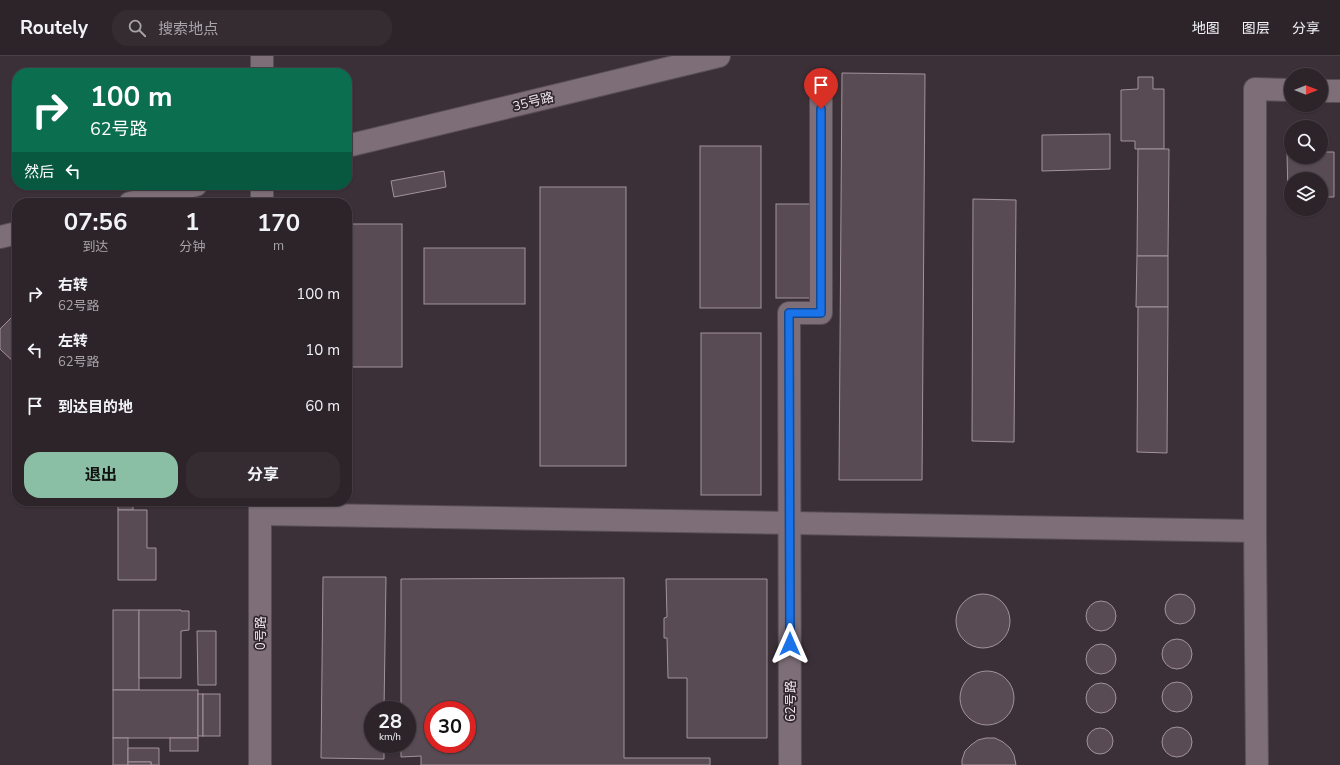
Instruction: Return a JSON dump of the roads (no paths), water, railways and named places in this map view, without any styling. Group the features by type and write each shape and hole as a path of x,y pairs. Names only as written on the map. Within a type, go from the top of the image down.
{"street":[{"path":"262,56 262,68"},
{"name":"35号路","path":"352,145 719,56"},
{"path":"1257,765 1254,88 1284,90"},
{"path":"1328,91 1340,91"},
{"name":"62号路","path":"790,765 789,313 821,313 821,93"},
{"path":"148,198 178,190"},
{"path":"0,238 12,234"},
{"path":"260,508 789,523 1255,531"},
{"name":"0号路","path":"260,508 260,765"}]}
